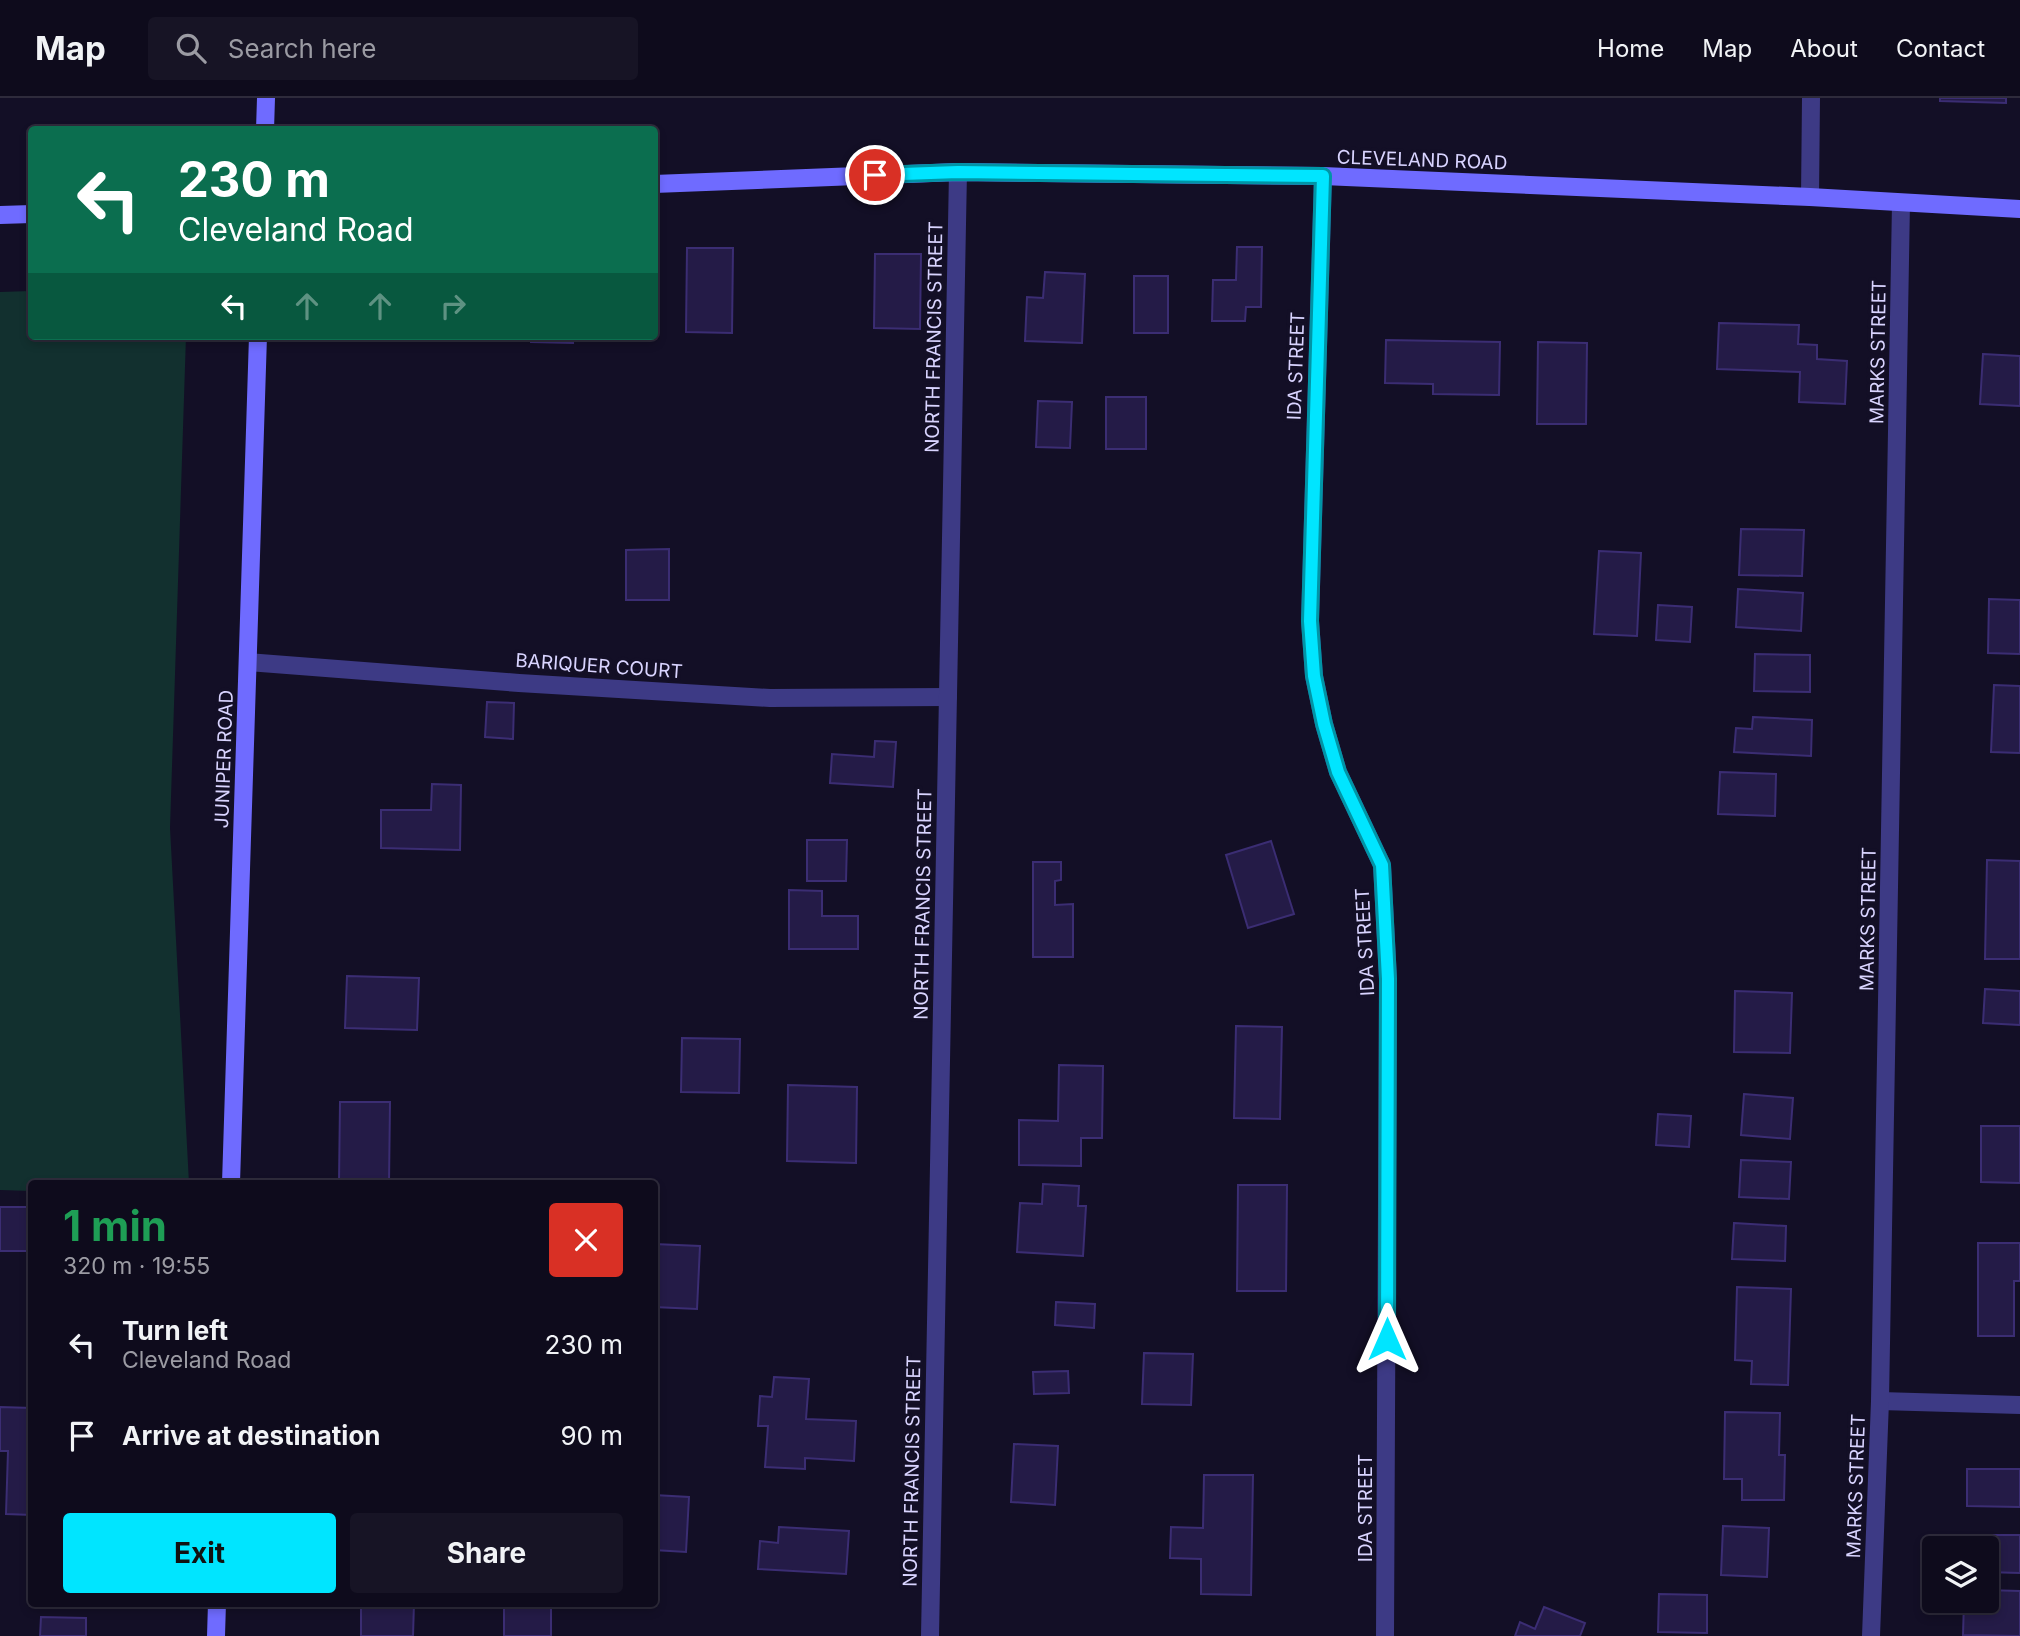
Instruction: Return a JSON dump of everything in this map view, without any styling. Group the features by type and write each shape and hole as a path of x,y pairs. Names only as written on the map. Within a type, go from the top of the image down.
{"main road":[{"path":"265,126 266,98"},
{"name":"CLEVELAND ROAD","path":"658,184 958,172 1323,176 2020,209"},
{"path":"0,215 28,214"},
{"name":"JUNIPER ROAD","path":"231,1180 258,340"},
{"path":"216,1636 217,1607"}],"street":[{"path":"1810,197 1811,98"},
{"name":"NORTH FRANCIS STREET","path":"930,1636 958,172"},
{"name":"IDA STREET","path":"1323,176 1310,621 1314,676 1327,736 1338,772 1382,865 1388,979 1385,1636"},
{"name":"MARKS STREET","path":"1871,1636 1880,1401 1901,203"},
{"name":"BARIQUER COURT","path":"248,662 519,683 770,698 948,697"},
{"path":"1880,1401 2020,1405"}],"green space":[{"path":"28,291 28,340 186,340 170,828 189,1180 28,1180 28,1191 0,1190 0,292"}],"building":[{"path":"1940,98 2006,98 2006,103 1940,101"},
{"path":"1237,247 1262,247 1261,307 1246,307 1245,321 1212,321 1213,280 1236,280"},
{"path":"687,248 733,248 732,333 686,332"},
{"path":"875,254 921,254 920,329 874,328"},
{"path":"1045,272 1085,274 1082,343 1025,341 1027,297 1043,298"},
{"path":"1134,276 1168,276 1168,333 1134,333"},
{"path":"1719,323 1799,325 1798,344 1817,345 1817,359 1847,361 1845,404 1799,402 1800,372 1717,369"},
{"path":"531,340 573,340 573,343"},
{"path":"1386,340 1500,342 1499,395 1433,394 1433,384 1385,383"},
{"path":"1538,342 1587,343 1586,424 1537,424"},
{"path":"1983,354 2020,356 2020,406 1980,404"},
{"path":"1106,397 1146,397 1146,449 1106,449"},
{"path":"1038,401 1072,402 1070,448 1036,447"},
{"path":"1741,529 1804,530 1802,576 1739,575"},
{"path":"669,549 669,600 626,600 626,550"},
{"path":"1599,551 1641,553 1637,636 1594,634"},
{"path":"1738,589 1803,593 1801,631 1736,627"},
{"path":"1989,599 2020,600 2020,654 1988,653"},
{"path":"1658,605 1692,607 1690,642 1656,640"},
{"path":"1755,654 1810,655 1810,692 1754,691"},
{"path":"1994,685 2020,686 2020,753 1991,752"},
{"path":"487,702 514,703 513,739 485,737"},
{"path":"1753,717 1812,720 1811,756 1734,752 1736,728 1752,729"},
{"path":"875,741 896,742 893,787 830,783 832,754 874,757"},
{"path":"1720,772 1776,774 1775,816 1718,814"},
{"path":"432,784 461,785 460,850 381,848 381,810 431,810"},
{"path":"807,840 847,840 846,881 807,881"},
{"path":"1271,841 1294,914 1248,928 1226,855"},
{"path":"1987,860 2020,861 2020,959 1985,959"},
{"path":"1033,862 1061,862 1061,880 1055,881 1055,905 1073,904 1073,957 1033,957"},
{"path":"789,890 822,891 822,916 858,916 858,949 789,949"},
{"path":"347,976 419,978 417,1030 345,1028"},
{"path":"1985,989 2020,991 2020,1025 1983,1023"},
{"path":"1735,991 1792,993 1790,1053 1734,1052"},
{"path":"1236,1026 1282,1027 1280,1119 1234,1118"},
{"path":"682,1038 740,1039 739,1093 681,1092"},
{"path":"1059,1065 1103,1066 1102,1138 1081,1138 1081,1166 1019,1165 1019,1120 1058,1121"},
{"path":"788,1085 857,1087 856,1163 787,1161"},
{"path":"1744,1094 1793,1098 1790,1139 1741,1135"},
{"path":"340,1102 390,1102 389,1180 339,1180"},
{"path":"1658,1114 1691,1116 1689,1147 1656,1145"},
{"path":"1981,1126 2020,1126 2020,1183 1981,1182"},
{"path":"1741,1160 1791,1162 1789,1199 1739,1197"},
{"path":"1043,1184 1079,1186 1078,1206 1086,1206 1083,1256 1017,1252 1020,1203 1042,1204"},
{"path":"1238,1185 1287,1185 1286,1291 1237,1291"},
{"path":"0,1207 28,1207 28,1251 0,1251"},
{"path":"1734,1223 1786,1226 1785,1261 1732,1259"},
{"path":"1978,1243 2020,1243 2020,1281 2014,1281 2014,1336 1978,1336"},
{"path":"658,1244 700,1246 697,1309 658,1307"},
{"path":"1737,1287 1791,1289 1788,1385 1751,1384 1752,1361 1735,1360"},
{"path":"1056,1302 1095,1304 1094,1328 1055,1325"},
{"path":"1144,1353 1193,1354 1191,1405 1142,1404"},
{"path":"1068,1371 1069,1393 1034,1394 1033,1372"},
{"path":"774,1377 809,1379 806,1419 856,1421 854,1461 805,1458 805,1469 765,1467 768,1426 758,1426 760,1396 772,1397"},
{"path":"0,1407 28,1408 28,1515 6,1514 8,1451 0,1451"},
{"path":"1725,1412 1780,1413 1779,1455 1785,1455 1784,1500 1742,1500 1742,1479 1724,1479"},
{"path":"1014,1444 1058,1446 1055,1505 1011,1502"},
{"path":"1967,1469 2020,1469 2020,1507 1967,1506"},
{"path":"1204,1475 1253,1475 1251,1595 1201,1594 1201,1559 1170,1558 1171,1527 1203,1528"},
{"path":"658,1495 689,1497 686,1552 658,1550"},
{"path":"1723,1526 1769,1528 1767,1577 1721,1575"},
{"path":"779,1527 849,1531 846,1574 758,1569 760,1541 778,1543"},
{"path":"2020,1535 2020,1573 1999,1572 1999,1536 1956,1536"},
{"path":"1999,1590 2020,1591 2020,1636 1963,1635 1964,1613 1999,1613"},
{"path":"1659,1594 1707,1595 1707,1633 1658,1632"},
{"path":"361,1607 414,1607 413,1636 361,1636"},
{"path":"504,1607 551,1607 551,1636 504,1636"},
{"path":"1544,1607 1585,1623 1580,1636 1515,1636 1520,1622 1535,1629"},
{"path":"41,1617 86,1618 86,1636 40,1636"}],"route":[{"path":"875,175 958,172 1323,176 1310,621 1314,676 1338,772 1382,865 1388,979 1387,1339"}]}
